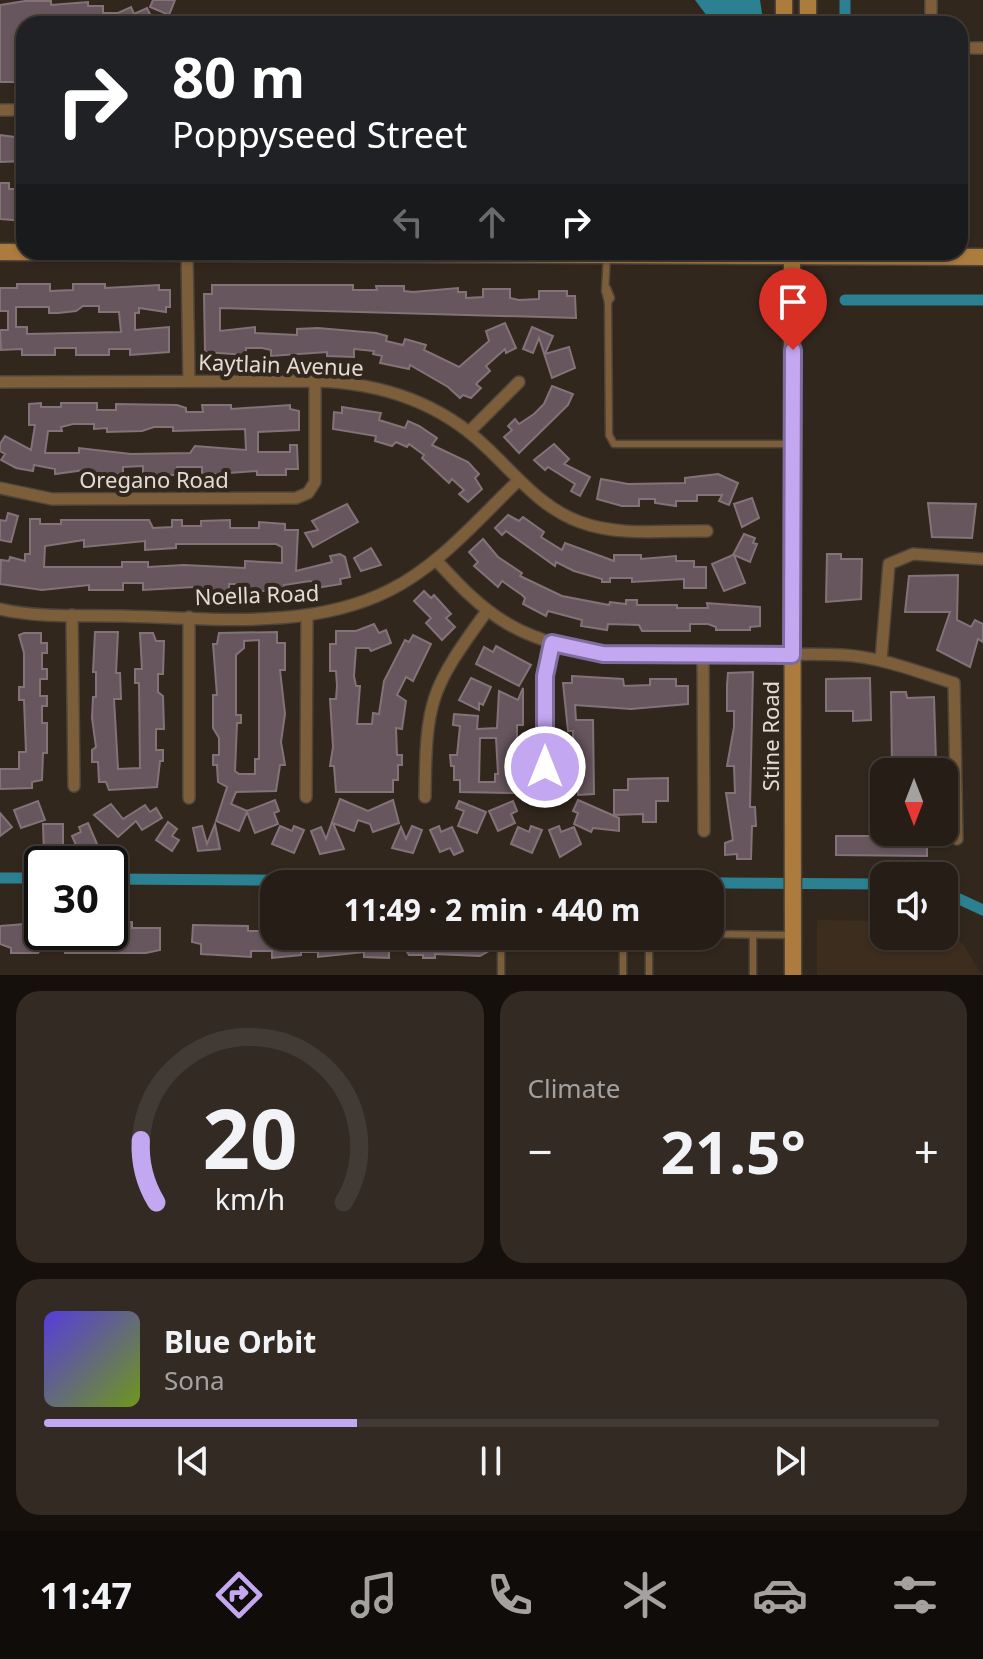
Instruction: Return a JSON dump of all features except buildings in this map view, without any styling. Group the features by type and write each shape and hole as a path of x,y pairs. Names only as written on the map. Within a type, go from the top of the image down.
{"street":[{"path":"187,260 189,381"},
{"name":"Stine Road","path":"793,975 794,260"},
{"name":"Kaytlain Avenue","path":"0,382 315,381 355,383 390,390 431,407 469,432 552,508 600,528 707,531"},
{"name":"Oregano Road","path":"0,488 52,499 282,499 308,493 315,482 315,381"},
{"path":"469,432 519,382"},
{"name":"Noella Road","path":"0,609 72,615 307,615 372,599 436,560 519,480"},
{"path":"881,660 889,564 913,554 983,559"},
{"path":"436,560 487,611 552,643 603,654 844,655 881,660 954,683 955,758"},
{"path":"425,797 426,729 435,690 452,658 487,611"},
{"path":"72,615 74,786"},
{"path":"306,797 307,615"},
{"path":"189,617 189,798"},
{"path":"544,798 545,676 552,643"},
{"path":"703,655 704,831"}],"lane":[{"path":"607,260 607,288 611,298 608,302 609,435 614,444 792,444"},
{"path":"724,934 792,934"},
{"path":"753,935 753,975"},
{"path":"501,950 501,975"},
{"path":"623,950 623,975"},
{"path":"649,950 649,975"}],"shaded area":[{"path":"817,920 870,921 870,950 958,950 958,940 982,975 817,975"}],"water":[{"path":"695,0 760,0 762,16 707,16"}],"waterway":[{"path":"845,0 845,16"},
{"path":"845,300 983,300"},
{"path":"0,878 24,878"},
{"path":"128,879 870,884"},
{"path":"958,898 983,910"}],"route":[{"path":"545,767 545,676 552,643 603,654 792,655 793,350"}]}
